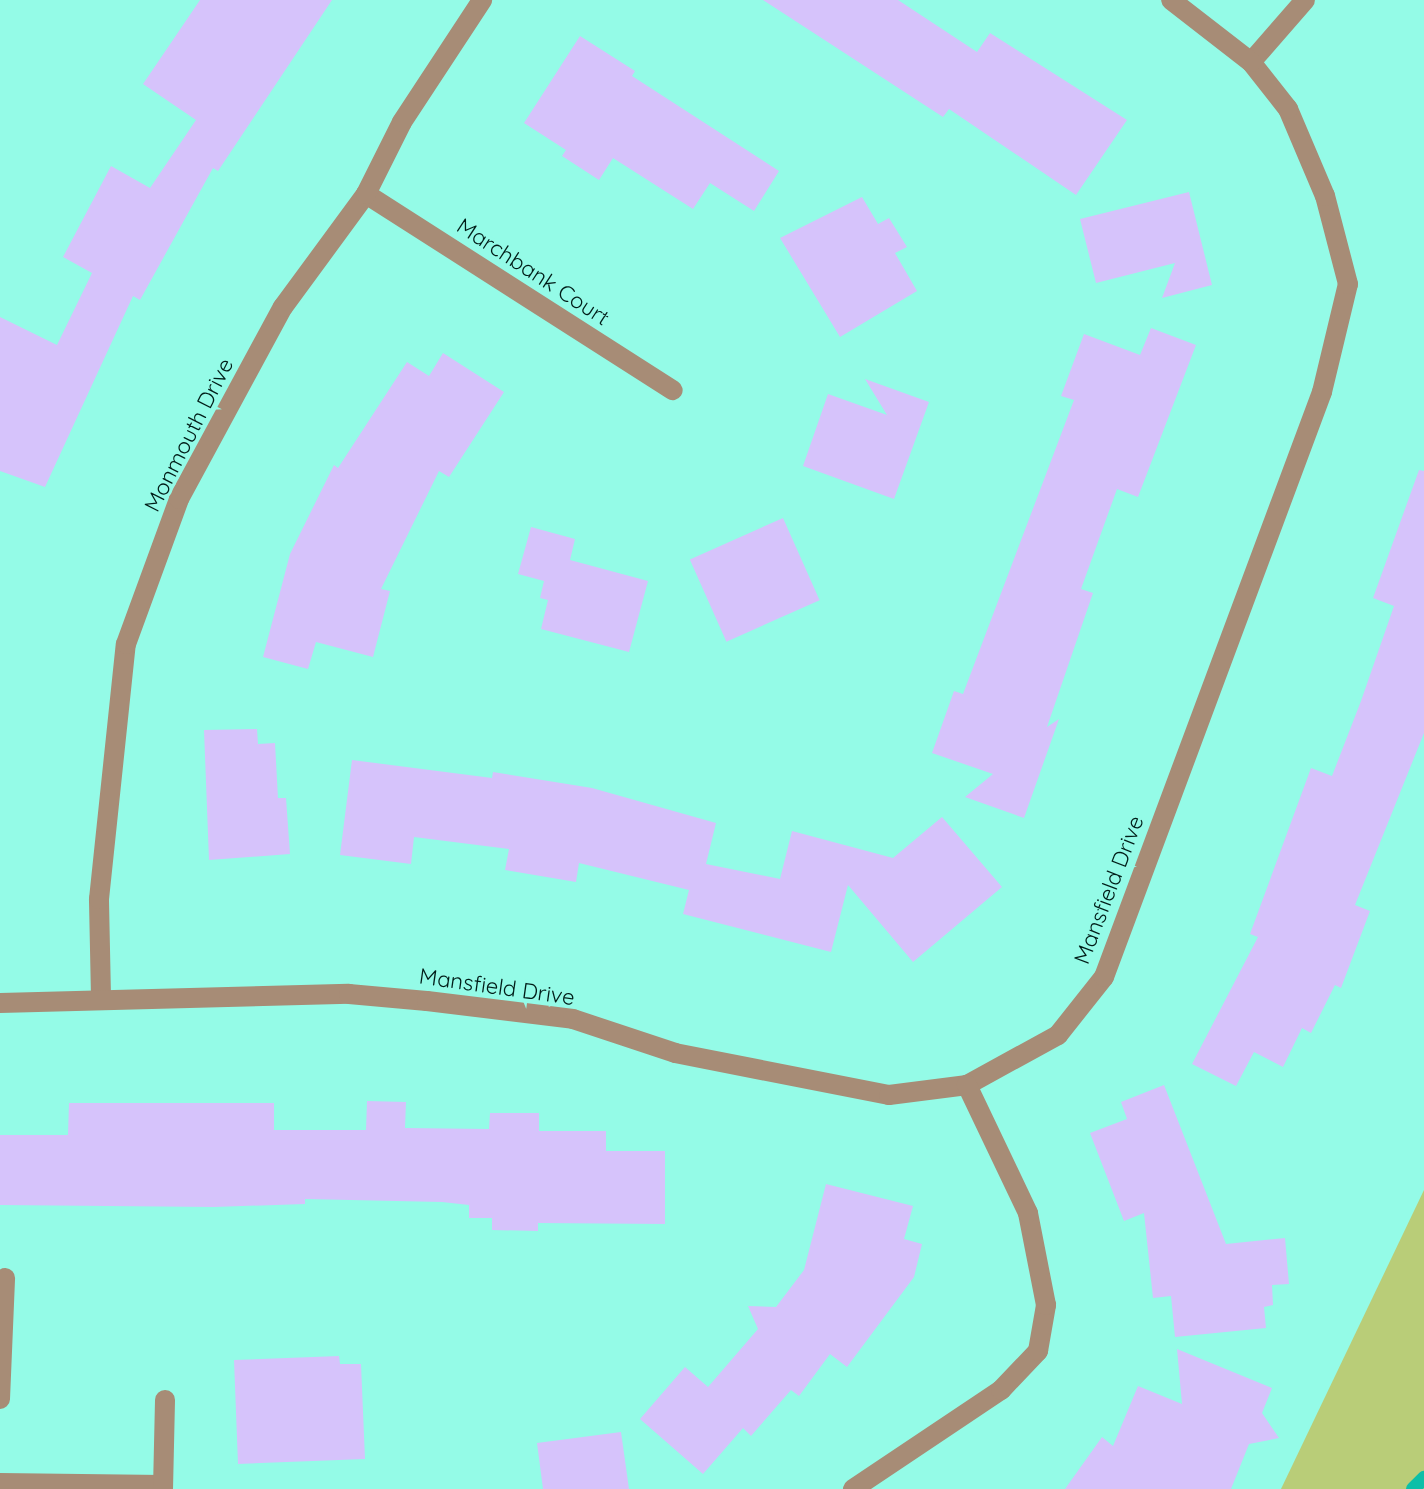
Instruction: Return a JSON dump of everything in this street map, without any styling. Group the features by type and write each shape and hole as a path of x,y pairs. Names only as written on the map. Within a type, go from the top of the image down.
{"street":[{"name":"Monmouth Drive","path":"101,997 99,899 126,644 179,499 283,307 366,194 402,122 482,0"},
{"name":"Mansfield Drive","path":"0,1003 101,997 349,994 427,1001 573,1019 675,1053 889,1095 967,1085 1058,1035 1104,977 1322,392 1348,284 1325,196 1294,124 1251,62 1171,0"},
{"path":"1251,62 1305,0"},
{"name":"Marchbank Court","path":"366,194 673,390"},
{"path":"853,1489 1001,1390 1038,1351 1046,1305 1028,1213 967,1085"},
{"path":"0,1399 5,1278"},
{"path":"0,1483 163,1487 165,1400"}],"green space":[{"path":"1424,1190 1424,1489 1281,1489"}],"building":[{"path":"200,0 332,0 218,171 213,168 140,300 133,296 45,487 0,471 0,317 57,345 92,273 63,257 111,166 150,188 196,120 143,84"},
{"path":"763,0 898,0 977,52 990,33 1127,120 1076,195 949,109 943,117"},
{"path":"580,36 635,71 632,76 779,171 754,211 710,183 693,209 613,158 599,180 562,156 566,150 524,123"},
{"path":"1189,192 1212,285 1162,298 1175,263 1096,283 1080,219"},
{"path":"862,197 878,224 889,218 907,247 895,253 917,291 840,337 780,238"},
{"path":"1151,328 1196,345 1138,497 1117,489 1081,589 1093,593 1047,727 1059,719 1024,818 965,797 993,774 932,753 954,691 963,694 1074,400 1061,396 1084,334 1140,355"},
{"path":"443,353 504,392 449,477 439,471 381,589 390,591 373,657 316,642 308,669 263,657 290,554 334,465 338,468 407,362 429,376"},
{"path":"865,379 929,402 894,499 803,466 828,394 887,415"},
{"path":"1419,470 1424,471 1424,733 1355,905 1370,911 1341,988 1335,985 1311,1033 1302,1028 1283,1067 1254,1052 1236,1086 1192,1064 1258,937 1250,934 1311,768 1332,776 1361,701 1394,606 1373,598"},
{"path":"783,518 820,600 726,642 690,559"},
{"path":"531,527 575,539 570,560 648,581 629,652 541,629 548,600 540,598 544,581 518,574"},
{"path":"257,729 258,744 275,743 278,798 286,798 290,854 209,860 204,730"},
{"path":"352,760 492,778 493,772 592,788 716,823 706,864 780,879 792,831 893,858 942,817 1002,887 913,962 848,885 831,952 683,914 689,890 579,863 576,882 505,870 509,849 414,837 411,864 340,855"},
{"path":"1164,1085 1226,1244 1285,1238 1289,1284 1272,1285 1273,1305 1264,1307 1266,1328 1175,1337 1171,1296 1153,1298 1144,1213 1124,1221 1090,1133 1127,1119 1121,1102"},
{"path":"367,1101 406,1102 405,1128 489,1129 490,1113 539,1113 539,1131 606,1131 606,1151 665,1151 665,1224 538,1223 538,1231 492,1230 492,1218 469,1218 469,1205 442,1202 305,1199 305,1204 214,1207 0,1205 0,1135 68,1135 69,1103 274,1103 274,1130 366,1130"},
{"path":"826,1184 913,1206 904,1239 922,1244 914,1277 847,1367 830,1354 799,1396 791,1390 751,1436 743,1428 703,1474 640,1419 685,1367 708,1387 758,1329 748,1306 776,1307 804,1270"},
{"path":"1177,1349 1272,1388 1262,1413 1279,1438 1249,1444 1231,1489 1065,1489 1102,1437 1113,1446 1138,1386 1182,1404"},
{"path":"339,1356 340,1364 361,1364 365,1459 238,1464 234,1360"},
{"path":"621,1432 629,1489 543,1489 537,1443"}],"waterway":[{"path":"1413,1489 1424,1478"}]}
